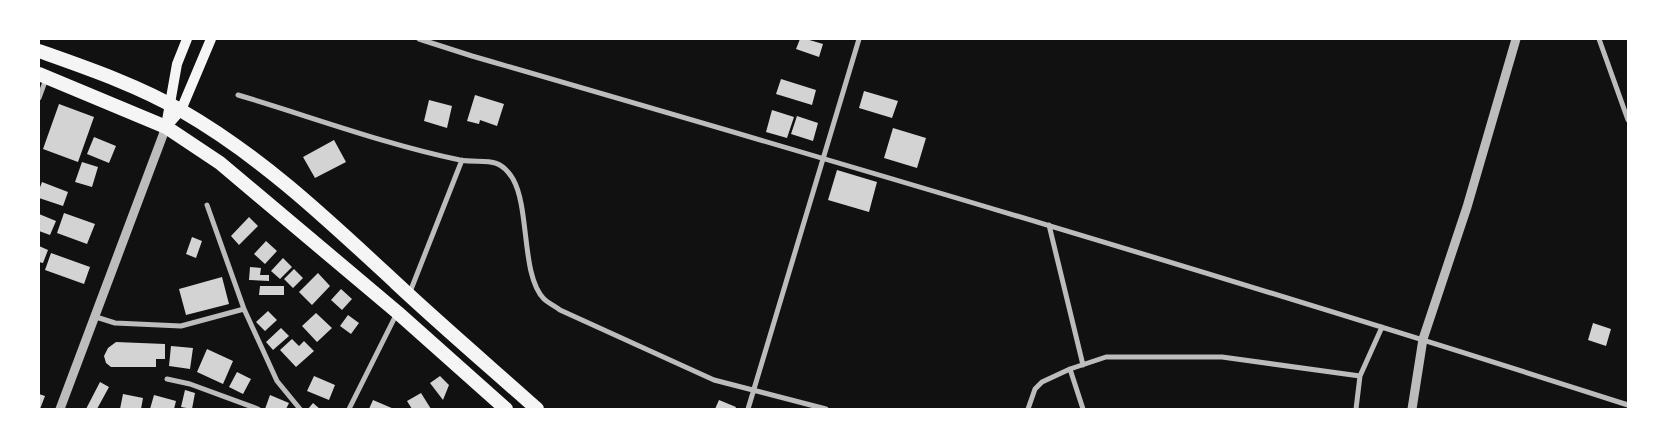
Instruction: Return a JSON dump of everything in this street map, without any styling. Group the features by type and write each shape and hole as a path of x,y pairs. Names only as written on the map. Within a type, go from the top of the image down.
{"highway":[{"path":"39,51 116,79 175,107 236,144 306,199 409,295 537,409"},
{"path":"43,75 166,128 220,163 397,312 506,409"}],"main road":[{"path":"175,107 177,64 187,39"},
{"path":"166,128 211,39"}],"street":[{"path":"419,39 1050,225 1382,326 1628,405"},
{"path":"748,409 860,39"},
{"path":"1412,409 1423,339 1466,207 1516,39"},
{"path":"1599,39 1628,120"},
{"path":"39,98 43,75"},
{"path":"238,95 346,130 462,160 494,162 507,171 514,181 521,200 530,264 537,286 544,298 560,310 714,380 826,409"},
{"path":"60,409 166,128"},
{"path":"409,295 462,160"},
{"path":"207,206 244,309 277,381 300,409"},
{"path":"1050,225 1083,365"},
{"path":"96,317 114,323 181,326 244,309"},
{"path":"349,409 397,312"},
{"path":"1356,409 1360,376 1382,326"},
{"path":"1028,409 1035,389 1042,382 1070,369 1106,357 1222,357 1360,376"},
{"path":"1070,369 1083,409"},
{"path":"167,379 190,384 258,409"}],"building":[{"path":"800,39 823,44 819,57 796,49"},
{"path":"781,79 816,90 812,105 776,94"},
{"path":"864,91 898,101 892,118 859,108"},
{"path":"475,95 504,104 497,126 480,120 479,124 467,121"},
{"path":"429,100 452,106 447,128 424,121"},
{"path":"59,104 94,117 78,162 43,149"},
{"path":"772,110 794,117 787,138 766,132"},
{"path":"797,116 818,123 813,141 791,134"},
{"path":"893,128 926,138 917,168 884,158"},
{"path":"94,137 116,146 109,163 87,154"},
{"path":"334,140 346,162 315,178 303,157"},
{"path":"82,162 98,167 92,187 75,182"},
{"path":"837,170 877,182 869,212 828,200"},
{"path":"42,182 68,192 63,206 39,198"},
{"path":"64,213 95,224 87,244 57,233"},
{"path":"39,214 56,221 50,235 39,231"},
{"path":"249,217 258,226 239,245 231,236"},
{"path":"192,237 202,241 196,258 186,254"},
{"path":"266,241 277,251 265,264 254,254"},
{"path":"39,246 48,250 43,263 39,262"},
{"path":"51,253 90,267 84,284 45,270"},
{"path":"283,258 292,267 280,279 271,271"},
{"path":"250,267 261,268 260,275 269,275 269,281 249,280"},
{"path":"294,269 303,278 293,288 284,279"},
{"path":"318,273 330,286 312,305 299,292"},
{"path":"222,277 229,304 186,315 179,289"},
{"path":"260,286 284,286 284,295 259,295"},
{"path":"341,289 352,299 342,310 331,300"},
{"path":"268,311 277,320 265,331 256,322"},
{"path":"316,313 332,328 317,342 302,326"},
{"path":"348,315 359,323 351,334 340,326"},
{"path":"1593,323 1611,329 1606,346 1588,340"},
{"path":"281,328 289,336 273,350 266,342"},
{"path":"292,339 299,346 304,341 314,351 296,367 280,350"},
{"path":"116,342 165,344 165,359 156,359 156,367 111,367 106,363 104,356 108,348"},
{"path":"171,346 193,348 190,369 169,366"},
{"path":"207,349 233,361 223,384 197,372"},
{"path":"237,372 251,379 243,394 229,387"},
{"path":"314,376 335,385 329,400 307,391"},
{"path":"440,376 449,385 443,400 430,383"},
{"path":"100,382 109,387 97,409 86,409"},
{"path":"185,390 195,393 192,409 181,407"},
{"path":"421,393 431,409 412,409 407,401"},
{"path":"39,394 45,396 40,409 39,409"},
{"path":"123,394 143,398 141,409 120,409"},
{"path":"154,395 176,401 174,409 150,409"},
{"path":"270,395 289,403 286,409 265,409"},
{"path":"373,400 394,409 369,409"},
{"path":"719,400 736,407 735,409 715,409"},
{"path":"313,403 320,409 308,409"}]}
